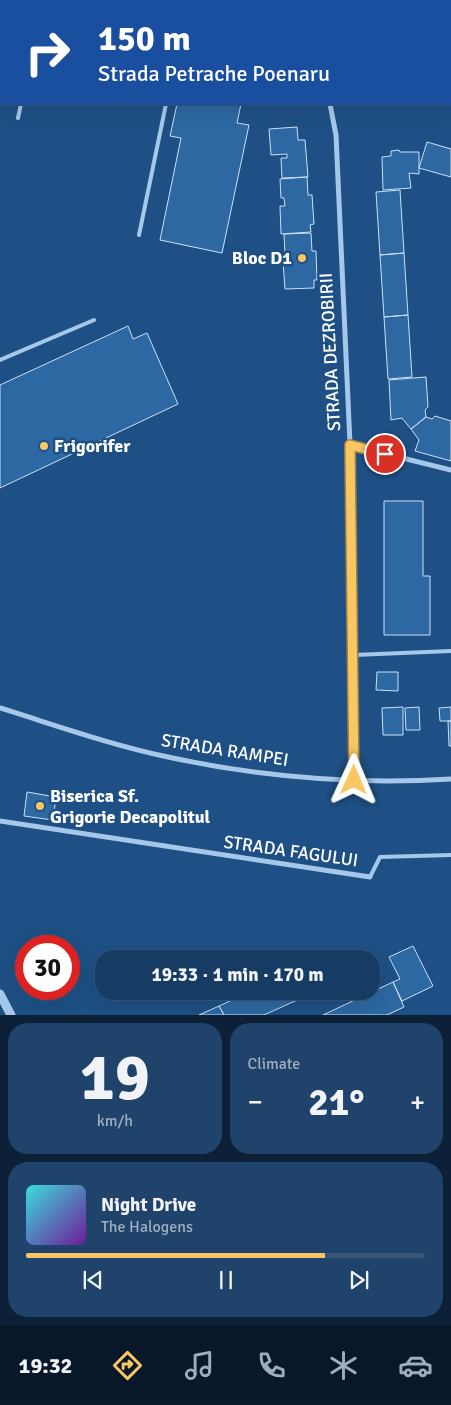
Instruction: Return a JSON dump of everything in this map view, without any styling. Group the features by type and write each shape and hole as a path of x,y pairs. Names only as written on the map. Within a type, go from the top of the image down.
{"street":[{"name":"STRADA DEZROBIRII","path":"330,105 336,135 350,445 354,780"},
{"path":"350,445 451,470"},
{"name":"STRADA RAMPEI","path":"0,708 166,757 257,773 354,780 451,779"},
{"name":"STRADA FAGULUI","path":"0,821 370,877"},
{"path":"0,994 11,1015"}],"lane":[{"path":"18,118 21,105"},
{"path":"139,235 166,105"},
{"path":"0,360 94,320"},
{"path":"354,656 451,652"},
{"path":"370,877 380,858 451,855"}],"building":[{"path":"177,105 241,105 237,123 249,125 222,253 160,240 181,138 170,136"},
{"path":"297,127 298,140 305,140 308,177 282,178 281,158 287,158 287,154 271,155 269,129"},
{"path":"427,142 451,149 451,177 419,168"},
{"path":"399,150 400,152 419,152 419,174 409,173 411,188 383,190 382,157 391,156 391,151"},
{"path":"307,177 308,195 312,195 314,224 310,225 311,232 281,234 280,206 285,206 284,198 281,198 280,179"},
{"path":"400,190 404,253 380,255 376,192"},
{"name":"Bloc D1","path":"311,233 312,251 316,251 317,280 314,280 314,288 285,289 283,262 288,261 288,254 285,254 284,234"},
{"path":"404,253 408,315 384,317 380,255"},
{"path":"408,315 412,377 388,379 384,317"},
{"name":"Frigorifer","path":"128,326 133,339 147,333 178,404 0,488 0,385"},
{"path":"426,377 428,407 425,410 426,417 411,429 402,418 391,420 389,380"},
{"path":"435,416 451,421 451,461 415,451 419,440 411,429 426,417 432,419"},
{"path":"384,501 423,501 423,576 430,576 430,635 384,635"},
{"path":"377,672 398,672 398,691 376,690"},
{"path":"403,707 403,735 383,735 382,708"},
{"path":"419,707 420,730 406,730 405,708"},
{"path":"451,707 451,721 440,721 439,708"},
{"path":"448,721 451,721 451,746 449,746"},
{"name":"Biserica Sf. Grigorie Decapolitul","path":"27,792 56,797 53,820 24,816"},
{"path":"413,946 433,986 402,1001 393,982 400,979 389,957"},
{"path":"393,982 404,1007 387,1015 323,1015 355,1000 380,1000 380,988"},
{"path":"232,1000 297,1000 264,1015 224,1015 219,1006"},
{"path":"219,1006 224,1015 199,1015"}],"place":[{"name":"Bloc D1","path":"302,258"},
{"name":"Frigorifer","path":"44,446"},
{"name":"Biserica Sf. Grigorie Decapolitul","path":"40,806"}],"route":[{"path":"354,780 350,445 385,454"}]}
